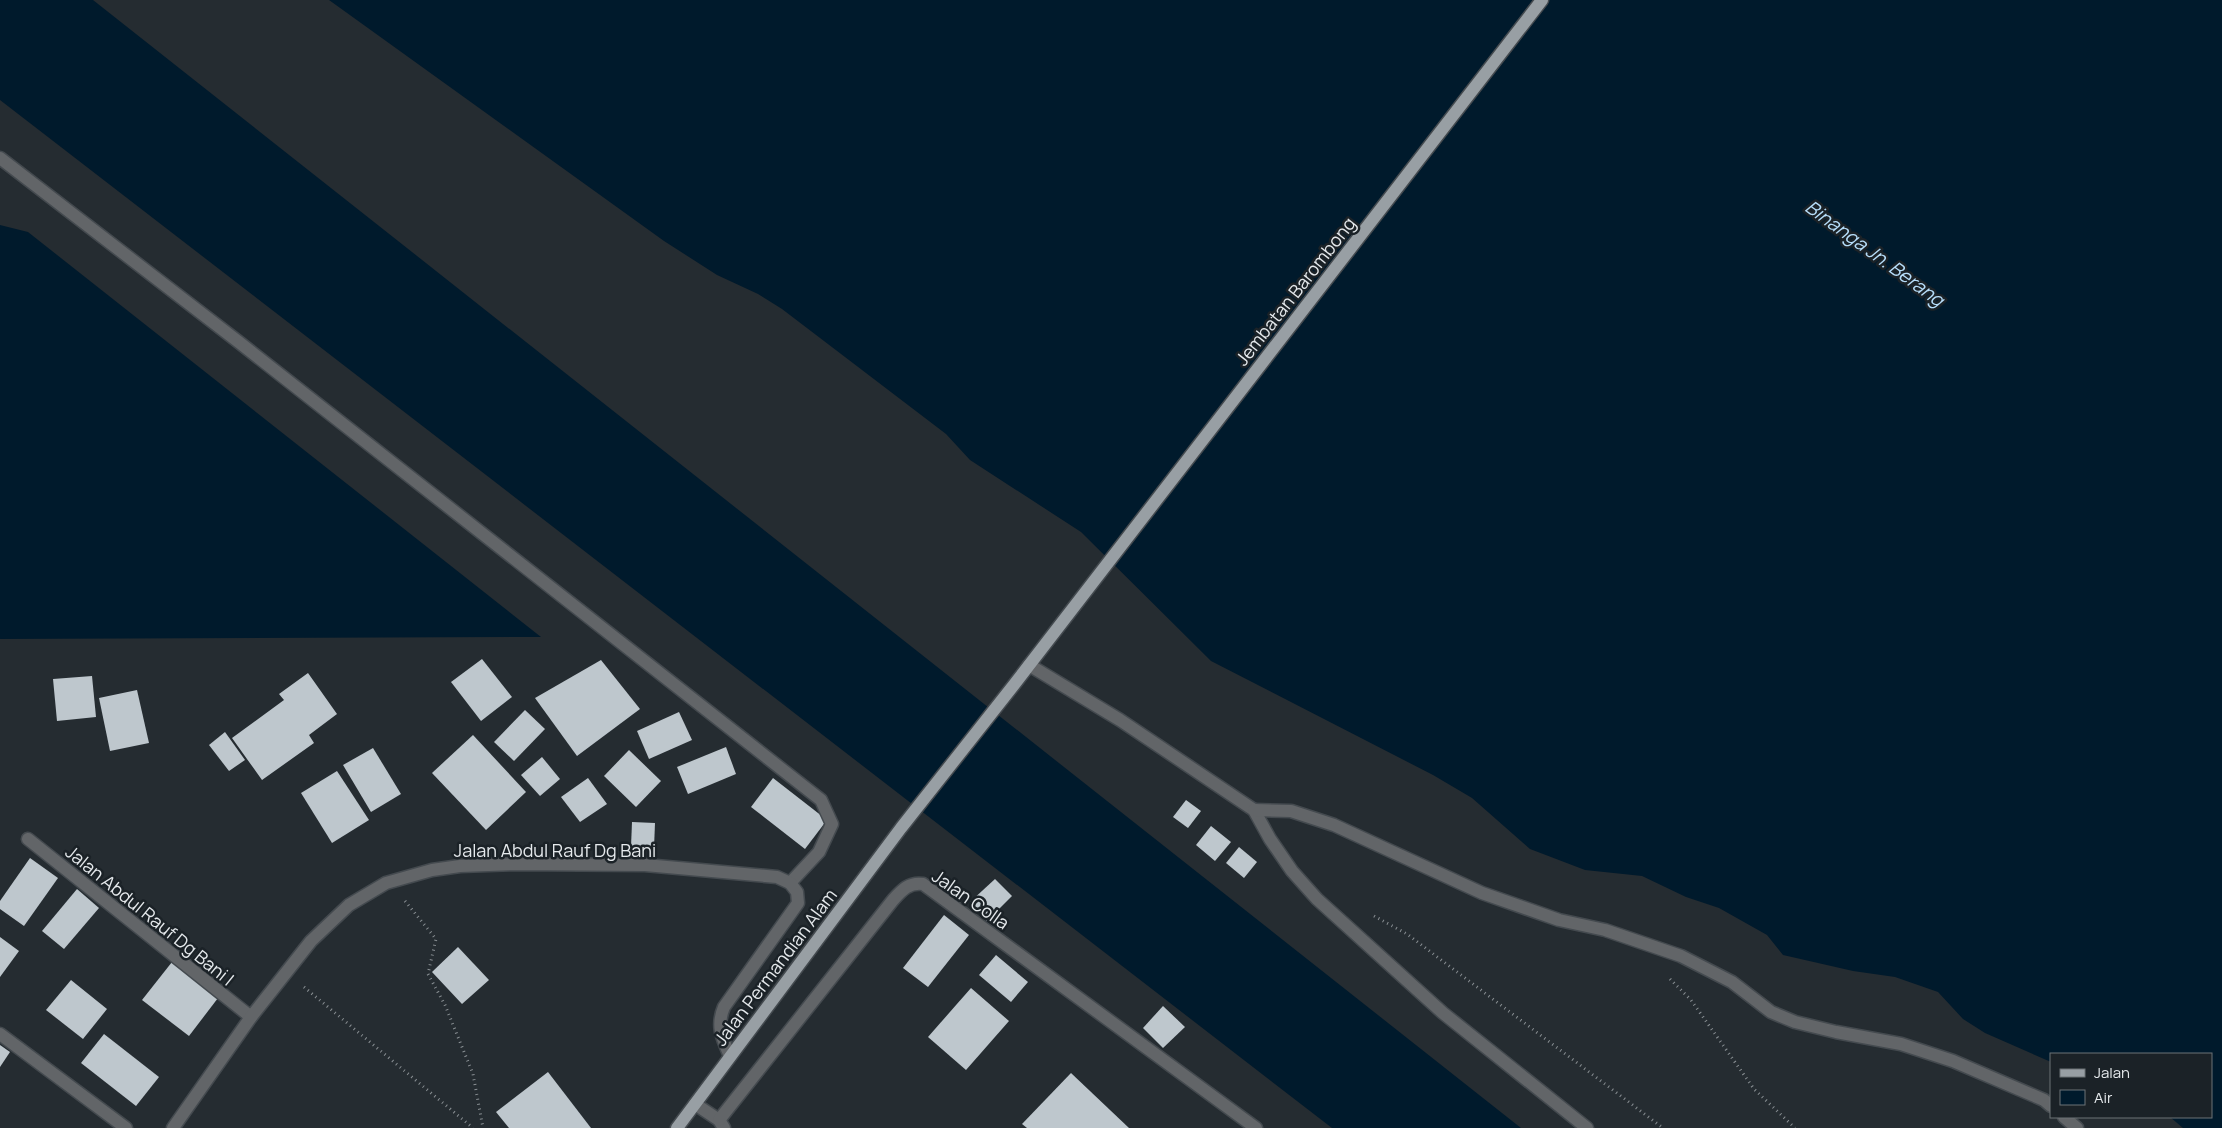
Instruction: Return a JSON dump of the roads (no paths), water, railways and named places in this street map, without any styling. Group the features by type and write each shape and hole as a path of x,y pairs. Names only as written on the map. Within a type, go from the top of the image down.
{"main road":[{"name":"Jembatan Barombong","path":"1013,686 1542,0"},
{"name":"Jalan Permandian Alam","path":"677,1128 901,828 1013,686"}],"street":[{"path":"0,158 256,355 821,800 832,824 819,852 790,883 797,892 798,903 724,1007 719,1018 719,1030 730,1056"},
{"path":"1029,665 1120,720 1254,810 1270,839 1292,871 1317,899 1443,1013 1587,1128"},
{"path":"1254,810 1291,811 1334,825 1482,893 1559,920 1605,930 1681,956 1732,982 1771,1012 1795,1022 1901,1044 1977,1071 2044,1100 2050,1105"},
{"name":"Jalan Abdul Rauf Dg Bani I","path":"28,839 251,1017"},
{"name":"Jalan Abdul Rauf Dg Bani","path":"173,1128 251,1017 311,940 349,905 390,882 432,870 460,866 514,864 645,865 767,876 790,883"},
{"name":"Jalan Colla","path":"721,1124 893,900 904,888 915,883 923,884 1256,1128"},
{"path":"0,1034 126,1128"},
{"path":"695,1104 721,1124"},
{"path":"2065,1118 2077,1128"}],"water":[{"path":"0,0 93,0 1521,1128 1332,1128 0,100"},
{"name":"Binanga Jn. Berang","path":"329,0 2222,0 2222,1128 2183,1128 2171,1118 2212,1118 2212,1053 2050,1053 2050,1062 1985,1033 1963,1019 1938,992 1895,977 1853,971 1783,955 1767,935 1719,908 1686,897 1642,876 1585,870 1530,849 1472,798 1433,775 1211,661 1081,532 970,460 946,434 782,309 758,294 717,275 664,241"},
{"path":"0,225 28,232 541,637 0,639"}]}
